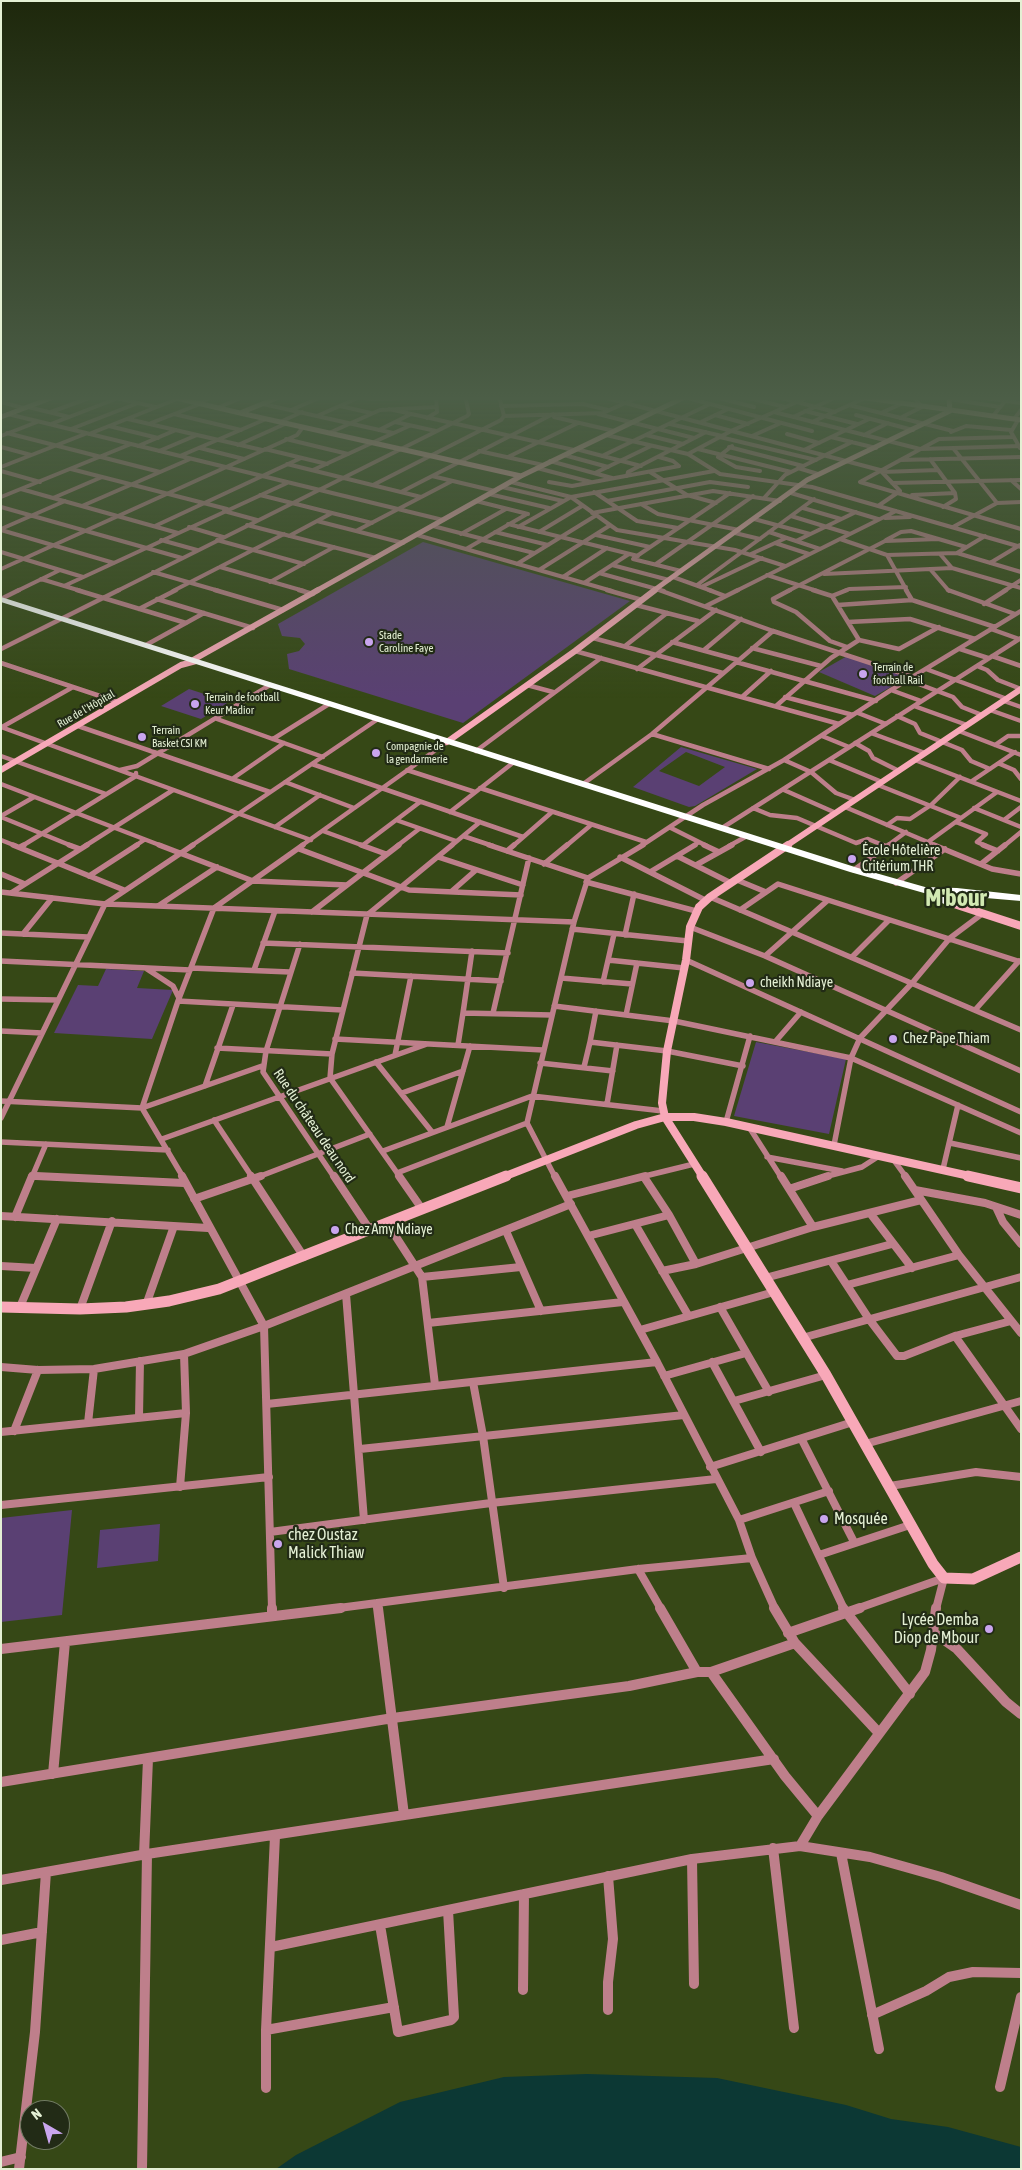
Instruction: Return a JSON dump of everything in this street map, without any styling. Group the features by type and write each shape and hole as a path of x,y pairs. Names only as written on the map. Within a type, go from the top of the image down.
{"highway":[{"path":"2,600 146,645 189,661 688,816 896,883 964,900 983,895 1021,898"}],"main road":[{"path":"253,628 485,496"},
{"path":"447,742 593,638 671,578 787,496"},
{"name":"Rue de l'Hôpital","path":"1,770 189,661 253,628"},
{"path":"1021,689 708,898 696,911 690,927 685,964 667,1051 662,1103 664,1114 745,1248 826,1375 890,1486 910,1525 944,1578 973,1579 1021,1557"},
{"path":"964,900 980,913 1021,926"},
{"path":"1,1308 80,1309 146,1305 219,1289 664,1114 726,1122 943,1169 1021,1188"}],"street":[{"path":"47,496 178,532"},
{"path":"53,498 57,496"},
{"path":"82,506 105,496"},
{"path":"1,569 161,496"},
{"path":"180,496 257,520"},
{"path":"155,526 220,496"},
{"path":"64,586 257,496"},
{"path":"265,496 372,523"},
{"path":"1,649 305,496"},
{"path":"344,496 443,520"},
{"path":"499,496 549,508"},
{"path":"542,496 563,501"},
{"path":"518,527 571,496"},
{"path":"571,496 609,526 664,538 716,546 751,554 785,566"},
{"path":"600,496 636,521 678,528"},
{"path":"607,501 632,496"},
{"path":"517,564 594,515 618,508 681,496"},
{"path":"692,496 716,502"},
{"path":"624,556 636,557 725,496"},
{"path":"656,564 753,496"},
{"path":"754,496 780,501"},
{"path":"804,496 880,518 919,517"},
{"path":"843,496 1020,546"},
{"path":"878,506 895,496"},
{"path":"909,496 1021,529"},
{"path":"942,507 956,499 956,496"},
{"path":"992,496 997,502"},
{"path":"356,531 422,497"},
{"path":"699,586 814,499"},
{"path":"837,507 853,499"},
{"path":"1,529 66,501"},
{"path":"476,502 536,516"},
{"path":"953,526 997,502 1021,502"},
{"path":"641,504 655,513 712,524 760,539"},
{"path":"539,532 582,506"},
{"path":"2,507 182,558"},
{"path":"462,534 506,508"},
{"path":"802,508 841,519"},
{"path":"706,606 896,511"},
{"path":"796,541 856,512"},
{"path":"139,609 254,550 332,513"},
{"path":"466,549 527,514"},
{"path":"791,516 850,534"},
{"path":"754,519 780,524 810,534"},
{"path":"317,521 403,543"},
{"path":"508,524 607,548 681,571"},
{"path":"247,525 376,558"},
{"path":"433,526 534,553"},
{"path":"539,570 609,526"},
{"path":"189,527 223,537"},
{"path":"1,529 114,562"},
{"path":"495,532 548,545"},
{"path":"769,532 820,549"},
{"path":"847,647 830,641 796,612 772,600 906,532 966,547"},
{"path":"596,534 650,547"},
{"path":"417,535 642,600"},
{"path":"957,553 985,536"},
{"path":"751,554 786,538"},
{"path":"840,539 887,555 957,553 1021,572"},
{"path":"885,541 938,539"},
{"path":"161,540 197,550"},
{"path":"217,540 304,564"},
{"path":"775,543 809,554"},
{"path":"990,563 1020,546"},
{"path":"270,582 334,547"},
{"path":"563,577 607,548"},
{"path":"1,552 83,577"},
{"path":"584,583 629,554"},
{"path":"940,554 952,568"},
{"path":"887,555 912,600"},
{"path":"699,586 762,558"},
{"path":"612,565 671,578 725,596"},
{"path":"220,567 313,594"},
{"path":"820,574 952,568 1021,588"},
{"path":"2,600 60,570"},
{"path":"930,570 945,589 1015,614"},
{"path":"153,572 284,610"},
{"path":"599,574 656,589 773,631 913,677"},
{"path":"767,575 832,596 849,589 906,587"},
{"path":"41,580 186,623"},
{"path":"984,604 1021,580"},
{"path":"832,596 859,640"},
{"path":"157,600 253,628"},
{"path":"838,605 912,600 1020,638"},
{"path":"636,605 698,621"},
{"path":"637,669 698,621 716,610"},
{"path":"878,1732 795,1643 788,1633 775,1610 752,1558 739,1520 640,1330 623,1302 567,1196 545,1161 527,1123 551,1015 573,926 587,880 620,856 671,828 720,795 784,760 892,690 1021,611"},
{"path":"625,646 667,613"},
{"path":"146,645 204,614"},
{"path":"704,650 741,619"},
{"path":"848,622 910,619 975,639"},
{"path":"776,706 821,666 859,640 899,650 939,627"},
{"path":"583,784 652,734 773,631"},
{"path":"593,638 723,673"},
{"path":"722,828 1020,638"},
{"path":"672,642 876,701"},
{"path":"1013,643 1021,646"},
{"path":"752,648 821,666"},
{"path":"960,648 1021,666"},
{"path":"575,651 839,724"},
{"path":"476,751 601,658"},
{"path":"1,663 118,702"},
{"path":"976,666 987,670 998,680 1021,689"},
{"path":"926,669 1021,706"},
{"path":"742,697 771,671"},
{"path":"908,680 953,697 962,707 982,715"},
{"path":"120,770 137,766 270,685"},
{"path":"526,685 553,692"},
{"path":"2,727 73,688"},
{"path":"892,690 921,701"},
{"path":"785,697 855,714 886,724"},
{"path":"273,739 329,704"},
{"path":"914,706 967,725"},
{"path":"990,710 1021,721"},
{"path":"897,716 915,724 920,733 965,752 971,761 990,769"},
{"path":"217,719 323,757"},
{"path":"1,1118 105,904 378,719"},
{"path":"78,726 270,792"},
{"path":"2,727 311,840"},
{"path":"958,731 1018,754"},
{"path":"871,733 925,754"},
{"path":"652,734 769,769"},
{"path":"822,736 849,747"},
{"path":"995,745 1008,736 1021,736"},
{"path":"142,1108 179,999 214,908 447,742"},
{"path":"232,779 284,743"},
{"path":"855,743 869,751 873,758 899,771"},
{"path":"972,781 1018,754"},
{"path":"1,756 106,794"},
{"path":"784,760 811,772 836,793 855,800"},
{"path":"829,760 931,805 986,834 977,842 998,851"},
{"path":"916,760 1021,801"},
{"path":"450,812 514,762"},
{"path":"312,764 523,837"},
{"path":"1000,764 1014,770 1021,779"},
{"path":"136,776 137,766"},
{"path":"407,770 475,792"},
{"path":"20,847 136,776"},
{"path":"887,825 898,818 910,819 931,805 960,777"},
{"path":"285,782 354,808"},
{"path":"1,784 254,881 346,885"},
{"path":"480,788 646,842"},
{"path":"11,893 112,827 173,790"},
{"path":"784,790 836,813"},
{"path":"928,842 997,792"},
{"path":"275,827 320,795"},
{"path":"1,817 34,797"},
{"path":"363,845 420,802"},
{"path":"845,807 1001,872 1021,874"},
{"path":"1004,820 1021,807"},
{"path":"753,808 771,815 794,817 856,844 868,838 887,847"},
{"path":"974,808 1021,827"},
{"path":"507,851 552,812"},
{"path":"1,817 80,849"},
{"path":"396,820 456,841"},
{"path":"422,1209 330,1078 332,1054 357,947 367,915 480,822"},
{"path":"544,864 591,825"},
{"path":"671,828 719,852"},
{"path":"312,912 419,829"},
{"path":"323,831 386,854"},
{"path":"854,870 906,832"},
{"path":"981,864 1021,832"},
{"path":"463,836 587,880 696,911"},
{"path":"696,865 747,836"},
{"path":"1,840 124,890"},
{"path":"89,876 144,840"},
{"path":"650,872 699,842"},
{"path":"896,883 945,848"},
{"path":"299,849 402,888 416,891 521,894"},
{"path":"620,856 650,872 708,898 913,982 1021,1030"},
{"path":"677,856 734,882 766,892"},
{"path":"438,857 523,885"},
{"path":"493,1013 529,858"},
{"path":"158,906 217,867"},
{"path":"452,891 476,870"},
{"path":"1,874 25,884"},
{"path":"740,910 778,884 1020,962 975,1010"},
{"path":"1,892 105,904 515,920 573,926 614,934 688,941"},
{"path":"625,935 634,894"},
{"path":"23,934 52,898"},
{"path":"765,956 827,901"},
{"path":"254,970 275,911"},
{"path":"834,1145 850,1058 860,1038 884,1010 913,982 950,938 980,913"},
{"path":"852,957 889,920"},
{"path":"690,927 765,956 1019,1068"},
{"path":"1,933 88,937"},
{"path":"603,982 614,934"},
{"path":"263,943 508,953"},
{"name":"Rue du château deau nord","path":"300,944 262,1066 266,1079 277,1097 370,1230"},
{"path":"458,1045 472,952"},
{"path":"608,960 685,964 801,1012 1021,1112"},
{"path":"1,961 290,972"},
{"path":"626,1015 637,963"},
{"path":"146,968 173,986 179,999"},
{"path":"352,973 501,981"},
{"path":"395,1055 411,976"},
{"path":"561,978 632,984"},
{"path":"1,999 58,1000"},
{"path":"179,999 234,1005 342,1010"},
{"path":"205,1086 216,1048 234,1005"},
{"path":"554,1006 674,1020 850,1058 1021,1133"},
{"path":"584,1067 596,1011"},
{"path":"775,1042 801,1012"},
{"path":"463,1013 551,1015"},
{"path":"1,1031 42,1033"},
{"path":"726,1122 750,1036"},
{"path":"335,1039 543,1050"},
{"path":"590,1042 667,1051 743,1066"},
{"path":"162,1139 427,1044"},
{"path":"608,1104 617,1045"},
{"path":"446,1127 470,1046"},
{"path":"216,1048 332,1054"},
{"path":"376,1062 432,1132"},
{"path":"540,1063 613,1070"},
{"path":"1,1101 142,1108 262,1066"},
{"path":"402,1093 463,1070"},
{"path":"383,1152 532,1096 608,1104 664,1114"},
{"path":"943,1169 958,1105"},
{"path":"142,1108 162,1139 208,1228 240,1280 264,1326 272,1616"},
{"path":"214,1120 304,1257"},
{"path":"397,1173 527,1123"},
{"path":"749,1127 813,1227"},
{"path":"194,1199 254,1179 370,1134"},
{"path":"1,1142 168,1150"},
{"path":"950,1142 1021,1158"},
{"path":"15,1217 46,1144"},
{"path":"767,1156 844,1171"},
{"path":"789,1189 862,1167 879,1156"},
{"path":"893,1159 959,1255 1021,1334"},
{"path":"567,1196 694,1164"},
{"path":"31,1176 184,1183"},
{"path":"644,1177 669,1215 696,1264"},
{"path":"915,1190 996,1207 1021,1215"},
{"path":"662,1271 696,1264 813,1227 921,1200"},
{"path":"1,1367 38,1370 94,1369 184,1354 264,1326 571,1204"},
{"path":"996,1207 1002,1222 1021,1244"},
{"path":"870,1214 912,1268"},
{"path":"588,1236 669,1215"},
{"path":"1,1216 208,1228"},
{"path":"20,1307 57,1218"},
{"path":"80,1309 112,1221"},
{"path":"387,1223 422,1277 436,1385"},
{"path":"635,1224 688,1315"},
{"path":"146,1305 174,1226"},
{"path":"506,1231 540,1311"},
{"path":"765,1278 892,1244"},
{"path":"847,1285 959,1255"},
{"path":"831,1261 891,1351 900,1356 955,1336 1011,1321"},
{"path":"1,1266 36,1268"},
{"path":"422,1277 521,1267"},
{"path":"802,1338 985,1286 1021,1278"},
{"path":"640,1330 774,1292"},
{"path":"346,1294 360,1449 364,1520"},
{"path":"428,1324 623,1302"},
{"path":"720,1306 768,1392"},
{"path":"955,1336 1021,1429"},
{"path":"664,1376 746,1352"},
{"path":"180,1487 186,1414 184,1354"},
{"path":"139,1417 140,1361"},
{"path":"267,1404 657,1362"},
{"path":"712,1362 761,1452"},
{"path":"88,1423 94,1369"},
{"path":"14,1431 38,1370"},
{"path":"734,1401 826,1375"},
{"path":"474,1382 504,1588"},
{"path":"865,1444 1021,1401"},
{"path":"1,1432 139,1417 186,1414"},
{"path":"360,1449 684,1414"},
{"path":"710,1467 802,1440 853,1422"},
{"path":"802,1440 854,1542"},
{"path":"890,1486 976,1472 1021,1477"},
{"path":"1,1505 269,1477"},
{"path":"270,1532 491,1503 716,1479"},
{"path":"739,1520 829,1491"},
{"path":"794,1503 846,1614 910,1694"},
{"path":"819,1555 910,1525"},
{"path":"1,1650 504,1588 638,1569 752,1558"},
{"path":"638,1569 697,1672"},
{"path":"788,1633 944,1578"},
{"path":"800,1846 818,1816 878,1732 910,1694 925,1672 934,1633 935,1611 944,1578"},
{"path":"377,1603 404,1815"},
{"path":"934,1633 957,1649 1006,1702 1021,1714"},
{"path":"54,1774 65,1642"},
{"path":"1,1782 393,1718 629,1686 697,1672 710,1672 795,1643"},
{"path":"710,1672 818,1816"},
{"path":"142,2169 148,1759"},
{"path":"1,1880 146,1854 774,1759"},
{"path":"266,2088 266,2030 275,1836"},
{"path":"271,1946 692,1859 800,1846 841,1854 870,1857 941,1877 1021,1905"},
{"path":"773,1848 794,2028"},
{"path":"841,1854 878,2048"},
{"path":"692,1859 694,1984"},
{"path":"19,2169 35,2032 46,1872"},
{"path":"608,1876 613,1939 608,1982 608,2010"},
{"path":"523,1990 524,1894"},
{"path":"380,1925 398,2032 451,2020 454,2017 448,1910"},
{"path":"1,1940 42,1932"},
{"path":"872,2015 926,1991 949,1977 973,1972 1021,1973"},
{"path":"1000,2087 1021,1997"},
{"path":"266,2030 394,2007"},
{"path":"1,2162 21,2157"}],"shaded area":[{"name":"Stade Caroline Faye","path":"423,542 630,601 463,723 289,669 287,654 299,651 305,644 300,638 282,636 278,624"},
{"name":"Terrain de football Rail","path":"849,655 908,677 875,696 819,672"},
{"name":"Terrain de football Keur Madior","path":"189,689 229,702 201,719 161,706"},
{"path":"681,747 757,769 695,806 689,807 633,787","holes":["686,752 725,767 699,786 659,771"]},
{"path":"106,969 144,971 137,988 173,990 152,1039 54,1033 78,985 98,986"},
{"path":"756,1042 846,1059 829,1134 734,1116"},
{"path":"72,1510 62,1615 1,1622 1,1518"},
{"path":"160,1524 158,1561 97,1568 100,1530"}],"water":[{"path":"587,2074 717,2078 846,2105 891,2119 948,2127 1021,2147 1021,2169 276,2169 296,2155 400,2102 504,2077"}],"place":[{"name":"Stade Caroline Faye","path":"369,642"},
{"name":"Terrain de football Rail","path":"863,674"},
{"name":"Terrain de football Keur Madior","path":"195,704"},
{"name":"Terrain Basket CSI KM","path":"142,737"},
{"name":"Compagnie de la gendarmerie","path":"376,753"},
{"name":"École Hôtelière Critérium THR","path":"852,859"},
{"name":"cheikh Ndiaye","path":"750,983"},
{"name":"Chez Pape Thiam","path":"893,1039"},
{"name":"Chez Amy Ndiaye","path":"335,1230"},
{"name":"Mosquée","path":"824,1519"},
{"name":"chez Oustaz Malick Thiaw","path":"278,1544"},
{"name":"Lycée Demba Diop de Mbour","path":"989,1629"}],"district":[{"name":"M'bour","path":"956,898"}]}
